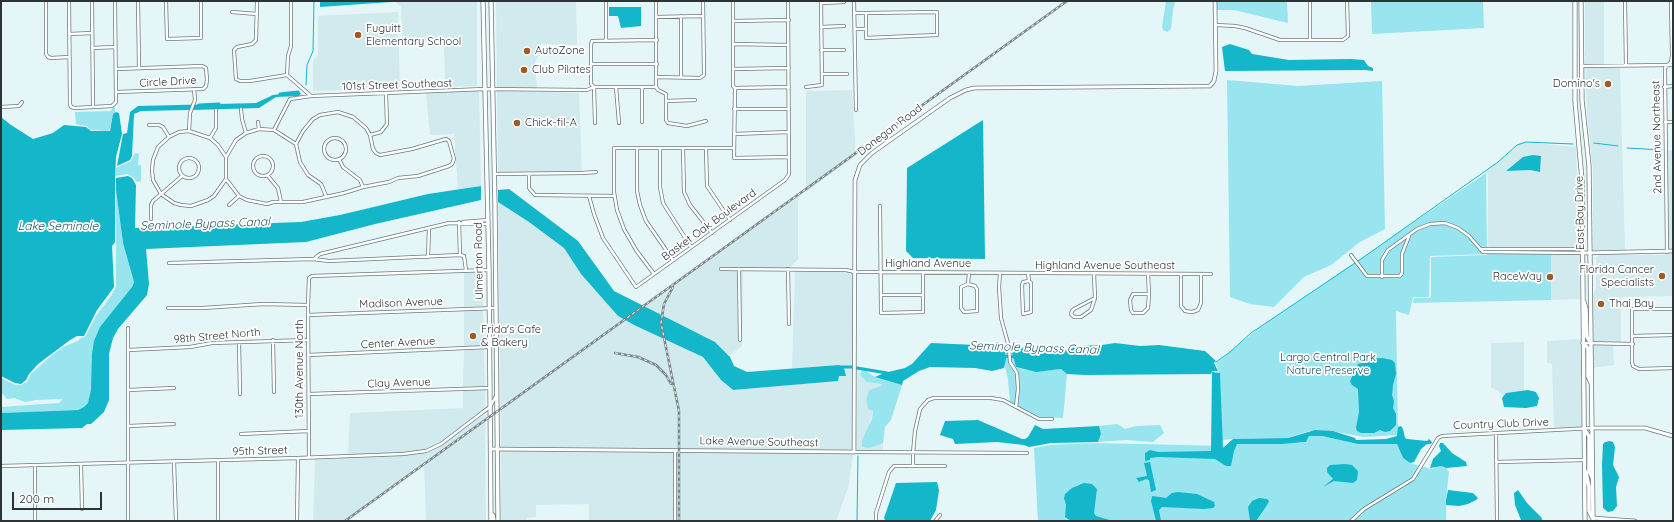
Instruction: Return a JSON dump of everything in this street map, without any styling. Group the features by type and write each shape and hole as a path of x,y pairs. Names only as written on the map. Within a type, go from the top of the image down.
{"main road":[{"name":"Ulmerton Road","path":"483,1 489,270 491,521"},
{"name":"Ulmerton Road","path":"491,1 498,521"},
{"name":"East Bay Drive","path":"1575,1 1575,96 1582,166 1585,521"},
{"name":"East Bay Drive","path":"1582,1 1583,112 1589,166 1593,519"},
{"path":"1583,302 1586,309 1587,337 1591,343"},
{"path":"1583,342 1588,348 1588,376 1592,383"},
{"path":"1584,428 1589,436 1589,471 1592,477"},
{"path":"1585,470 1588,483 1589,511 1593,519"},
{"path":"491,514 493,515 494,521"}],"street":[{"path":"46,1 46,54 51,58 69,57"},
{"path":"69,1 71,107 114,105 116,92 115,1"},
{"path":"92,1 93,107"},
{"path":"138,1 138,68"},
{"path":"166,1 167,39 201,38 201,1"},
{"path":"257,1 256,40 252,44 237,46 234,50 236,79 240,81 250,81 263,77 287,75 311,96"},
{"path":"287,75 288,56 291,42 291,1"},
{"path":"606,1 606,40"},
{"path":"656,1 656,87 666,94 666,120 668,123 687,126 706,121"},
{"path":"657,77 700,78 705,74 703,1"},
{"path":"733,1 733,86 735,88 734,158 789,157 788,1"},
{"path":"854,1 856,110"},
{"path":"1216,1 1216,25 1245,28 1280,40 1343,40 1348,36 1347,1"},
{"path":"1310,1 1310,40"},
{"path":"1626,1 1626,66"},
{"name":"2nd Avenue Northeast","path":"1667,252 1664,86 1665,68 1669,65 1672,56 1671,1"},
{"path":"806,87 822,85 821,2 844,2"},
{"path":"232,12 257,14"},
{"path":"854,14 866,13 937,12 937,35 866,38 866,13"},
{"path":"681,16 681,77"},
{"path":"656,17 703,16"},
{"path":"733,21 788,20"},
{"name":"Donegan Road","path":"854,452 855,180 860,165 872,154 954,96 966,90 984,87 1205,87 1213,83 1216,77 1216,25"},
{"path":"821,26 844,26"},
{"path":"855,29 866,29"},
{"path":"69,34 92,33"},
{"path":"595,122 594,87 591,84 592,41 657,40"},
{"path":"733,44 789,45"},
{"path":"92,48 116,47"},
{"path":"822,50 844,50"},
{"path":"591,64 657,64"},
{"path":"1582,66 1673,65"},
{"name":"Circle Drive","path":"116,69 202,66 206,68 205,88 116,92"},
{"path":"733,69 789,68"},
{"path":"822,74 847,74"},
{"path":"1664,86 1673,86"},
{"name":"101st Street Southeast","path":"274,130 290,100 311,96 485,89 587,90 594,87 656,87"},
{"path":"616,87 619,123"},
{"path":"642,87 642,122"},
{"path":"735,88 789,87"},
{"path":"189,131 192,108 195,100 194,89"},
{"path":"370,135 381,132 386,127 386,93"},
{"path":"666,101 695,100"},
{"path":"1,107 19,106 22,102"},
{"path":"241,109 246,133"},
{"path":"734,109 789,109"},
{"path":"210,138 216,128 216,110"},
{"path":"226,179 239,196 256,203 267,204 281,202 303,202 389,182 398,178 418,176 449,166 452,164 454,159 449,141 446,139 412,149 380,155 372,149 370,135 366,128 354,117 338,112 329,112 313,119 306,125 296,144 300,162 304,170 321,184 326,196"},
{"path":"258,122 259,129"},
{"path":"1665,122 1673,122"},
{"path":"149,125 159,125 163,127 169,137"},
{"path":"226,157 218,145 210,138 189,131 174,134 158,147 152,165 154,180 161,194 174,203 191,206 200,204 214,196 226,179 226,157 236,140 246,133 259,129 274,130 296,144"},
{"path":"734,134 789,132"},
{"path":"335,138 343,143 345,152 339,159 330,159 326,156 324,147 330,140 335,138"},
{"path":"654,274 636,250 624,229 617,210 614,196 614,148 734,148"},
{"path":"637,148 637,191 640,205 646,221 673,260"},
{"path":"660,148 660,187 663,203 691,247"},
{"path":"683,148 684,192 690,205 712,233"},
{"path":"706,148 707,186 730,220"},
{"path":"261,156 269,158 274,165 268,176 259,176 253,170 254,162 261,156"},
{"name":"Basket Oak Boulevard","path":"589,196 603,238 636,287 785,180 789,174 789,157"},
{"path":"193,158 197,161 199,172 196,176 186,178 182,176 179,171 179,167 183,160 193,158"},
{"path":"339,159 343,167 360,180 363,187"},
{"path":"494,174 582,174 596,172"},
{"path":"529,174 529,188 536,194 614,196"},
{"path":"150,219 151,205 161,194 182,176"},
{"path":"268,176 278,188 281,202"},
{"path":"229,205 239,196"},
{"path":"880,206 881,313 923,312 923,273"},
{"path":"313,259 320,254 459,222 488,222"},
{"path":"459,222 460,255"},
{"path":"1382,277 1382,260 1388,250 1417,229 1430,224 1445,223 1452,225 1464,232 1480,249 1590,252 1673,251"},
{"path":"428,229 428,256"},
{"path":"1351,256 1367,276 1382,277 1401,275 1402,254 1409,235"},
{"path":"169,263 313,259 329,261 460,255 464,256 466,270 489,270"},
{"name":"Highland Avenue","path":"721,269 1000,273"},
{"path":"739,269 740,340"},
{"name":"130th Avenue North","path":"309,458 308,280 312,276 466,270"},
{"path":"788,270 788,324"},
{"path":"968,284 969,272"},
{"path":"1000,273 999,309 1009,346 1010,362 1017,373 1018,389 1016,407"},
{"name":"Highland Avenue Southeast","path":"1000,273 1211,274"},
{"path":"1028,273 1028,281 1031,283 1032,312 1023,314 1022,286 1023,282 1028,281"},
{"path":"1094,274 1095,298 1091,310 1076,318 1071,314 1074,309 1095,298"},
{"path":"1148,274 1148,294 1148,308 1143,314 1133,313 1130,307 1133,294 1148,294"},
{"path":"1181,274 1181,306 1185,311 1192,312 1198,310 1201,303 1201,274"},
{"path":"968,284 975,286 977,289 977,311 964,312 961,308 961,286 968,284"},
{"path":"881,295 923,295"},
{"path":"168,308 204,308 263,304 308,305"},
{"name":"Madison Avenue","path":"308,315 489,307 496,308"},
{"path":"1673,309 1632,309 1633,366 1642,369 1673,368"},
{"path":"128,328 128,521"},
{"path":"1633,336 1673,335"},
{"path":"273,340 274,392"},
{"name":"98th Street North","path":"128,350 186,348 212,343 308,340"},
{"path":"239,342 240,394"},
{"path":"1583,342 1633,344"},
{"name":"Center Avenue","path":"308,355 489,347"},
{"path":"128,390 174,388"},
{"name":"Clay Avenue","path":"309,394 490,388"},
{"name":"95th Street","path":"1,466 309,458 398,454 426,451 441,444 490,407 497,393"},
{"path":"913,465 913,453 920,409 928,400 943,398 991,398 1003,400 1039,419 1052,419"},
{"path":"129,426 174,424"},
{"path":"1592,428 1644,428 1673,436"},
{"name":"Country Club Drive","path":"1351,521 1364,508 1413,479 1438,438 1447,434 1496,434 1592,428"},
{"path":"241,434 309,431"},
{"path":"1496,434 1497,521"},
{"name":"Lake Avenue Southeast","path":"491,450 1027,453"},
{"path":"675,451 675,521"},
{"path":"297,521 298,458"},
{"path":"1496,462 1584,460"},
{"path":"218,461 218,521"},
{"path":"174,462 176,521"},
{"path":"82,464 82,509"},
{"path":"35,465 35,521"},
{"path":"876,521 876,513 889,472 894,466 944,466"},
{"path":"935,521 940,515"},
{"path":"1593,519 1635,521"}],"shaded area":[{"path":"394,1 477,1 477,86 445,87 444,41 403,43 401,7"},
{"path":"496,1 576,1 577,45 541,44 541,52 535,62 537,88 497,88"},
{"path":"1585,1 1604,1 1604,65 1585,65"},
{"name":"Fuguitt Elementary School","path":"398,12 400,88 313,91 313,61 318,54 318,16"},
{"path":"1585,68 1620,68 1625,250 1593,250 1593,171 1588,123"},
{"path":"852,90 856,155 806,192 806,91"},
{"path":"479,91 481,186 458,190 454,134 430,135 426,93"},
{"path":"497,91 579,93 582,172 498,172"},
{"path":"1524,142 1576,147 1579,247 1493,248 1488,246 1488,173 1485,172 1482,174","holes":["1541,156 1540,172 1530,170 1507,171"]},
{"path":"1667,150 1673,150 1673,163 1671,166 1673,170 1673,250 1668,250"},
{"path":"798,197 798,259 790,268 719,268 719,271 737,271 738,336 741,336 740,271 743,271 742,346 729,356 715,342 645,307"},
{"path":"498,202 529,222 564,248 581,274 618,316 703,357 721,380 733,390 838,381 839,365 792,369 795,271 854,273 853,451 501,448"},
{"path":"1604,253 1625,253 1626,255 1665,255 1665,253 1673,253 1673,296 1621,297 1621,342 1593,341 1593,294 1596,289 1596,257"},
{"path":"1551,254 1580,254 1580,299 1551,300"},
{"path":"482,271 483,306 464,307 464,272"},
{"path":"483,309 484,346 464,347 464,310"},
{"path":"1581,339 1582,427 1554,428 1552,364 1547,363 1547,341"},
{"path":"1524,342 1524,391 1506,393 1504,396 1491,387 1491,343"},
{"path":"1593,344 1613,345 1614,365 1593,368"},
{"path":"484,349 485,386 463,387 464,350"},
{"path":"857,366 861,375 867,382 882,384 881,386 869,390 866,400 868,409 873,411 869,425 870,448 883,443 883,451 856,451"},
{"path":"463,390 485,390 485,409 440,443 425,450 348,455 350,413 463,408"},
{"path":"485,413 486,521 426,521 424,463 347,521 313,521 315,459 426,453 442,445"},
{"path":"501,451 673,452 673,521 589,521 589,504 536,505 536,517 527,518 527,521 501,521"},
{"path":"676,452 873,454 853,455 848,488 836,521 677,521"}],"green space":[{"path":"1166,1 1175,1 1171,29 1167,32 1163,30 1162,27"},
{"path":"1217,1 1287,1 1288,23 1234,10 1217,10"},
{"path":"1371,1 1483,1 1484,28 1372,34"},
{"path":"1227,80 1298,86 1382,81 1385,229 1360,242 1331,265 1304,277 1274,307 1250,304 1230,297"},
{"path":"112,108 115,108 115,113 113,114 110,129 108,131 90,130 87,126 76,124 75,112 111,111"},
{"path":"135,153 139,154 138,165 141,165 141,181 137,182 133,177 127,174 115,176 116,168 131,161"},
{"name":"Largo Central Park Nature Preserve","path":"1486,173 1487,254 1430,256 1429,297 1413,297 1409,315 1396,311 1398,435 1364,437 1337,432 1309,431 1287,438 1221,440 1220,376 1216,363 1259,328"},
{"path":"116,190 123,243 134,282 132,287 113,311 92,383 88,403 78,410 1,413 1,407 59,403 63,399 35,400 25,402 14,398 7,399 1,392 1,378 15,385 21,385 27,382 31,374 51,356 63,347 85,337 96,316 111,296 116,287"},
{"path":"1488,254 1551,254 1551,300 1413,303 1414,298 1431,297 1431,257"},
{"path":"1005,353 1008,353 1008,362 1015,374 1017,389 1015,405 1010,402 1008,379 1005,367"},
{"path":"1011,353 1016,367 1024,370 1044,371 1061,369 1067,374 1063,418 1040,417 1018,406 1020,389 1019,379 1018,372 1012,361"},
{"path":"862,370 875,377 902,385 891,420 885,427 883,443 870,448 862,447 862,440 872,419 873,411 868,409 866,400 869,390 881,386 882,384 867,382 860,375"},
{"path":"1117,424 1125,429 1136,426 1160,425 1164,433 1153,442 1126,440 1098,442 1101,434 1099,426"},
{"path":"1309,436 1322,436 1358,444 1397,444 1403,458 1410,463 1431,469 1442,466 1446,468 1449,472 1446,500 1446,521 1038,521 1034,448 1051,445 1096,443 1223,446 1240,443 1301,443 1306,442"}],"water":[{"path":"320,1 389,1 391,2 320,7"},
{"path":"609,7 641,7 641,26 621,28 618,16 609,16"},
{"path":"1230,44 1249,50 1252,54 1289,60 1364,60 1368,66 1373,68 1373,71 1225,71 1222,47"},
{"path":"297,91 301,93 299,96 276,97 259,108 193,110 194,107 191,107 189,110 141,111 134,114 132,156 130,160 117,166 123,134 127,133 130,112 138,106 256,103 273,95 293,93"},
{"name":"Lake Seminole","path":"116,112 119,113 122,134 116,157 115,242 112,246 114,287 97,310 84,336 77,336 70,340 38,364 26,380 21,384 15,383 1,376 1,117 33,139 53,133 64,125 86,127 91,131 110,131 113,114"},
{"path":"983,120 985,259 913,258 906,251 907,168"},
{"path":"1533,155 1541,156 1540,172 1530,170 1506,171 1523,157"},
{"path":"128,176 132,178 136,185 135,228 301,222 340,215 428,194 481,186 481,200 375,224 306,242 146,249 149,284 147,295 118,329 113,338 109,354 109,400 104,412 91,424 87,424 82,428 1,430 1,413 78,410 88,403 91,390 92,354 94,341 100,327 132,287 134,282 123,243 116,190 116,178"},
{"path":"509,189 578,241 614,291 715,342 730,357 734,366 747,372 839,365 844,368 846,376 839,376 838,381 733,390 721,380 703,357 618,316 581,274 564,248 529,222 498,202 498,190"},
{"path":"931,343 999,346 1005,352 1006,359 1004,368 992,371 975,368 930,367 919,371 903,381 902,385 875,377 884,373 905,368 912,364"},
{"path":"1115,343 1140,346 1159,345 1205,351 1216,361 1214,363 1218,371 1212,371 1211,374 1085,375 1067,374 1061,369 1036,372 1016,367 1012,353 1030,344 1058,353 1079,346"},
{"path":"1382,358 1392,360 1395,363 1396,374 1392,395 1394,401 1393,408 1396,414 1396,425 1390,431 1385,432 1380,430 1374,433 1361,433 1357,431 1356,428 1359,412 1358,389 1352,385 1350,381 1358,364 1366,362 1366,359"},
{"path":"1212,372 1220,373 1223,448 1233,439 1288,438 1315,430 1333,431 1355,438 1356,440 1386,439 1397,436 1398,427 1401,426 1405,438 1427,441 1429,439 1432,442 1421,449 1414,462 1410,463 1403,458 1397,444 1358,444 1322,436 1309,436 1306,442 1281,444 1237,444 1231,466 1226,466 1215,459 1158,457 1150,458 1150,460 1145,461 1145,453 1150,450 1158,452 1211,451"},
{"path":"1528,390 1536,392 1539,398 1537,406 1526,408 1504,407 1502,398 1506,393"},
{"path":"978,420 1022,439 1028,437 1035,425 1043,429 1099,426 1101,434 1098,442 1051,443 1029,447 1024,445 997,442 955,444 953,439 940,435 945,421"},
{"path":"1610,441 1613,442 1615,447 1613,465 1619,477 1616,487 1617,506 1613,511 1608,512 1603,508 1602,465 1603,444"},
{"path":"1440,443 1443,443 1452,453 1466,462 1467,466 1446,468 1442,466 1430,468 1433,459 1441,451 1439,446"},
{"path":"1150,462 1156,490 1151,492 1149,480 1146,479 1139,482 1136,478 1147,476 1144,463"},
{"path":"1330,465 1352,465 1358,471 1357,480 1353,483 1334,481 1323,487 1333,479 1327,472 1327,468"},
{"path":"937,482 939,490 936,510 930,521 885,520 884,518 896,483"},
{"path":"1084,483 1092,484 1097,489 1094,513 1096,516 1113,521 1071,521 1065,517 1065,494 1072,488"},
{"path":"1448,490 1473,493 1478,498 1468,504 1459,506 1446,505"},
{"path":"1518,490 1543,521 1521,520 1515,505 1514,493"},
{"path":"1178,492 1197,494 1214,502 1215,506 1213,508 1204,509 1162,507 1159,510 1161,521 1156,521 1151,501 1152,496 1166,498 1172,493"},
{"path":"1259,498 1267,499 1269,501 1256,521 1250,521 1248,507 1252,501"}],"waterway":[{"path":"306,85 307,65 313,51 314,1"},
{"path":"280,94 298,92"},
{"path":"199,105 219,104"},
{"path":"1216,362 1230,352 1251,333 1361,259 1498,162 1517,145 1526,142 1573,144"},
{"path":"1594,143 1618,146"},
{"path":"1627,148 1662,150"},
{"name":"Seminole Bypass Canal","path":"1002,356 1016,357"},
{"name":"Seminole Bypass Canal","path":"840,367 852,367"},
{"name":"Seminole Bypass Canal","path":"857,368 887,373"},
{"path":"857,521 858,456"},
{"path":"1,517 2,521"}],"railway":[{"path":"345,521 1067,1"},
{"path":"673,287 664,304 661,323 679,411 679,521"},
{"path":"615,353 638,357 656,365 666,375 671,384"}],"place":[{"name":"Fuguitt Elementary School","path":"358,35"},
{"name":"AutoZone","path":"527,51"},
{"name":"Club Pilates","path":"524,70"},
{"name":"Domino's","path":"1608,84"},
{"name":"Chick-fil-A","path":"517,123"},
{"name":"Florida Cancer Specialists","path":"1662,276"},
{"name":"RaceWay","path":"1550,277"},
{"name":"Thai Bay","path":"1601,304"},
{"name":"Frida's Cafe & Bakery","path":"473,336"}]}
